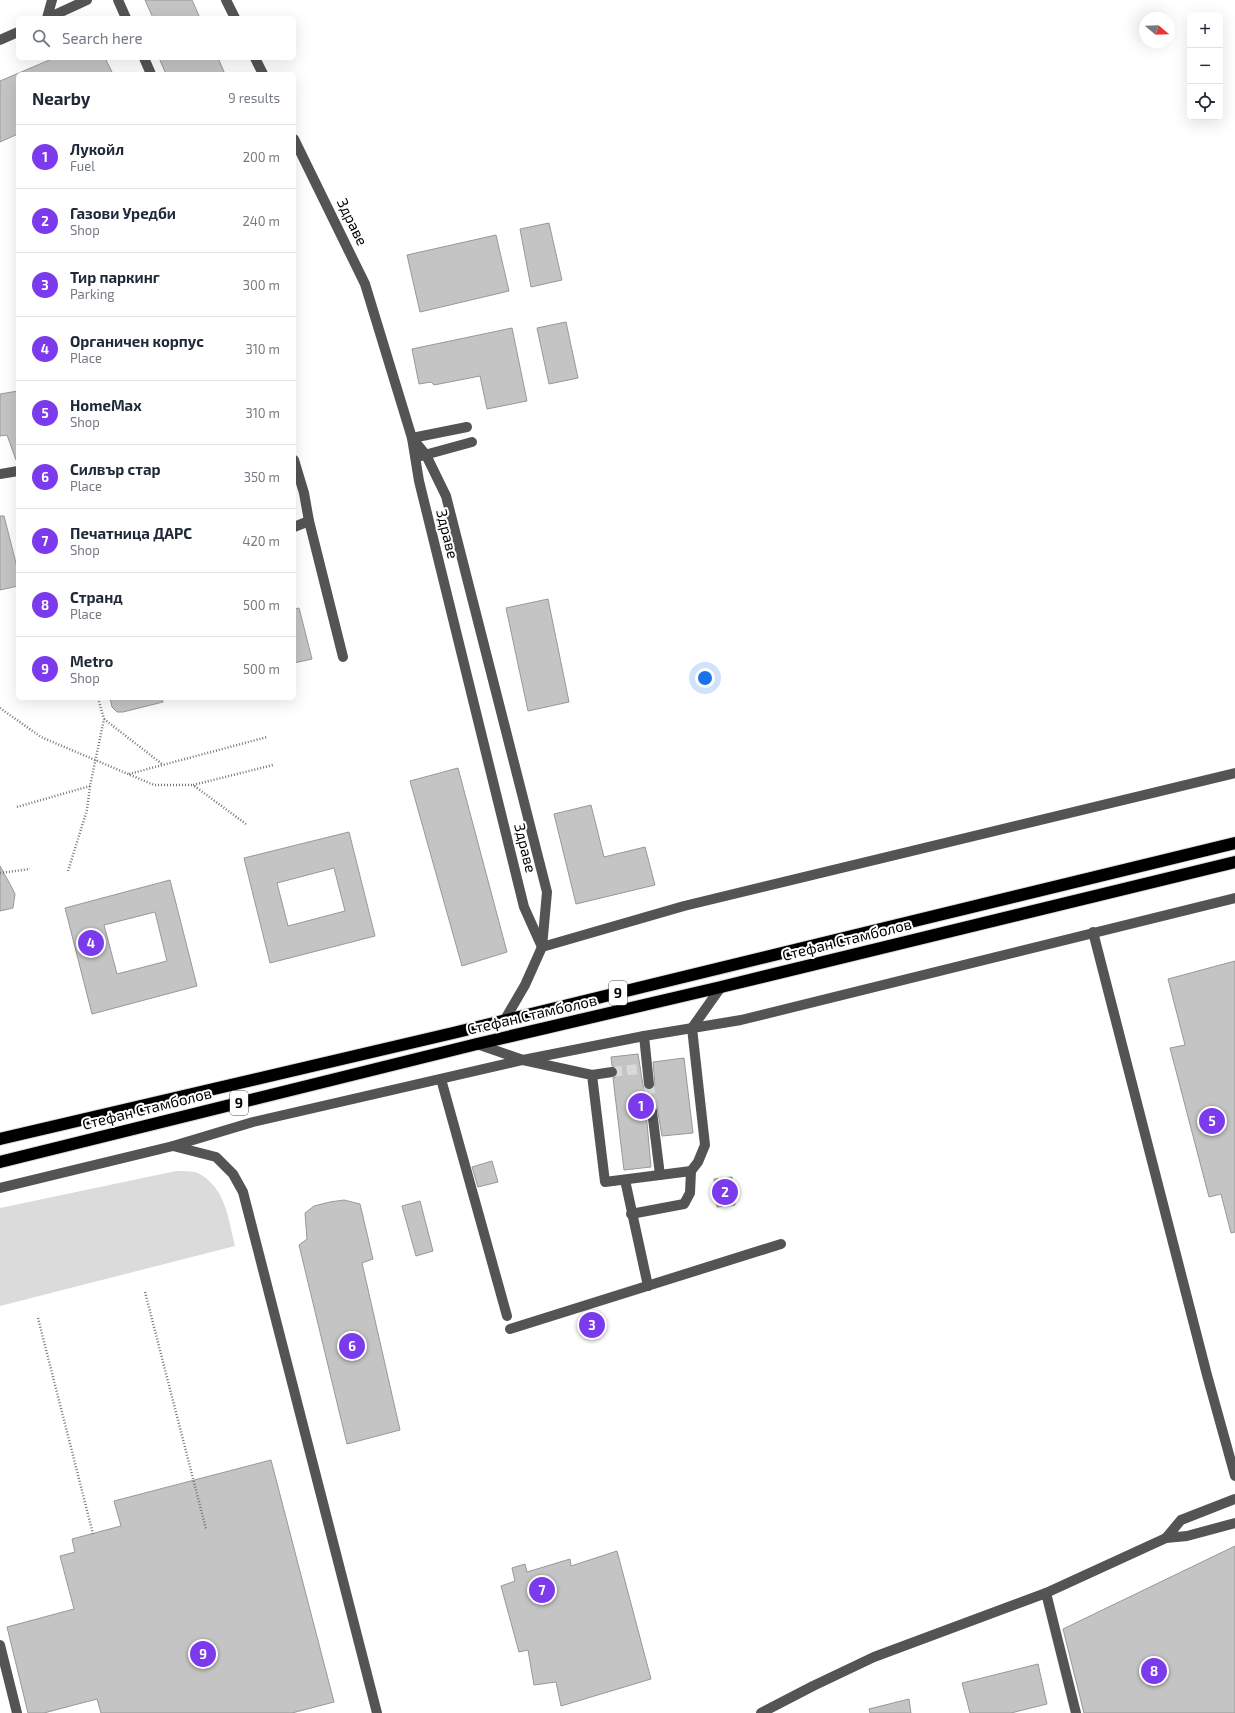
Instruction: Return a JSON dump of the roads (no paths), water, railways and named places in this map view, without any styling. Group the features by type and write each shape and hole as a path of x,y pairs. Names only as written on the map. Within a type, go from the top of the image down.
{"highway":[{"name":"Стефан Стамболов","path":"0,1139 504,1021 1235,843"},
{"name":"Стефан Стамболов","path":"0,1162 477,1044 721,987 1235,862"}],"street":[{"path":"48,16 52,0"},
{"path":"51,16 87,0"},
{"path":"118,0 125,16"},
{"path":"226,0 234,16"},
{"path":"0,40 16,33"},
{"path":"145,60 150,72"},
{"path":"256,60 261,72"},
{"name":"Здраве","path":"296,143 365,284 412,438 419,481 524,907 542,948"},
{"path":"467,427 412,438 426,455 446,496 547,892 542,948 525,985 504,1021"},
{"path":"415,458 472,442"},
{"path":"296,467 304,493 309,521 343,657"},
{"path":"0,474 16,471"},
{"path":"296,526 309,521"},
{"path":"542,948 684,906 1235,773"},
{"path":"0,1188 173,1146 253,1122 523,1060 644,1036 741,1020 1235,898"},
{"path":"1093,932 1207,1375 1235,1476"},
{"path":"631,1214 684,1204 690,1193 691,1171 698,1162 705,1146 692,1028 721,987"},
{"path":"644,1036 643,1068 649,1084"},
{"path":"477,1044 523,1060 592,1075 612,1072"},
{"path":"592,1075 605,1182 691,1171"},
{"path":"441,1079 507,1316"},
{"path":"652,1111 660,1175"},
{"path":"173,1146 216,1157 233,1174 243,1192 377,1713"},
{"path":"624,1180 648,1286"},
{"path":"510,1329 781,1244"},
{"path":"1166,1538 1181,1520 1235,1499"},
{"path":"761,1713 812,1686 874,1657 1046,1593 1166,1538 1187,1536 1235,1523"},
{"path":"1046,1593 1076,1713"},
{"path":"0,1644 17,1713"}],"tunnel":[{"path":"612,1072 639,1069"},
{"path":"649,1084 652,1111"}],"place":[{"name":"Органичен корпус","path":"91,943"},
{"name":"Лукойл","path":"641,1106"},
{"name":"HomeMax","path":"1212,1121"},
{"name":"Газови Уредби","path":"725,1192"},
{"name":"Тир паркинг","path":"592,1325"},
{"name":"Силвър стар","path":"352,1346"},
{"name":"Печатница ДАРС","path":"542,1590"},
{"name":"Metro","path":"203,1654"},
{"name":"Странд","path":"1154,1671"}]}
